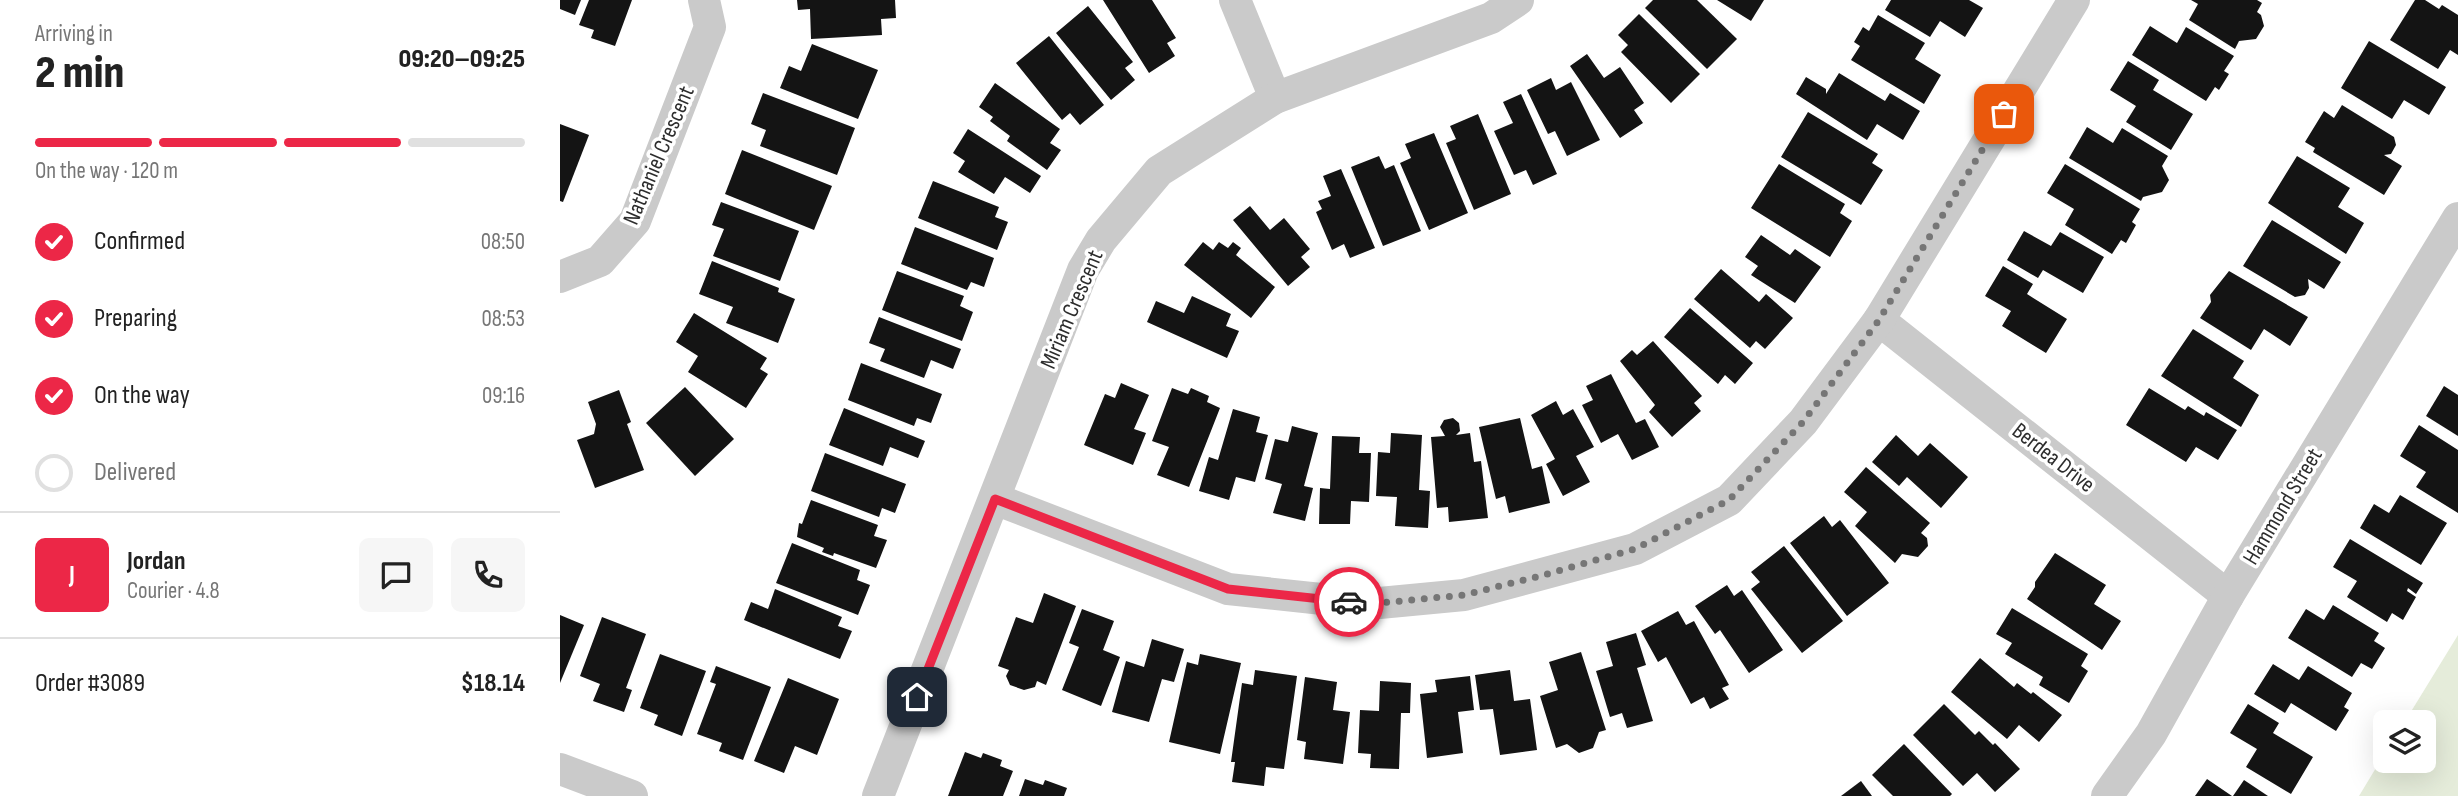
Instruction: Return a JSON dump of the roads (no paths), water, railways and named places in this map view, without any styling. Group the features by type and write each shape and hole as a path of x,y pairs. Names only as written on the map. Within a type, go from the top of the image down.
{"street":[{"name":"Nathaniel Crescent","path":"560,277 600,261 635,221 709,27 704,0"},
{"path":"1235,0 1275,98"},
{"name":"Miriam Crescent","path":"878,796 1083,270 1101,240 1159,171 1275,98 1491,18 1518,0"},
{"path":"995,499 1228,589 1369,604 1464,595 1635,549 1729,500 1803,422 1879,320 2074,0"},
{"name":"Hammond Street","path":"2107,796 2151,734 2228,596 2458,218"},
{"name":"Berdea Drive","path":"1879,320 2228,596"},
{"path":"560,769 632,796"}]}
